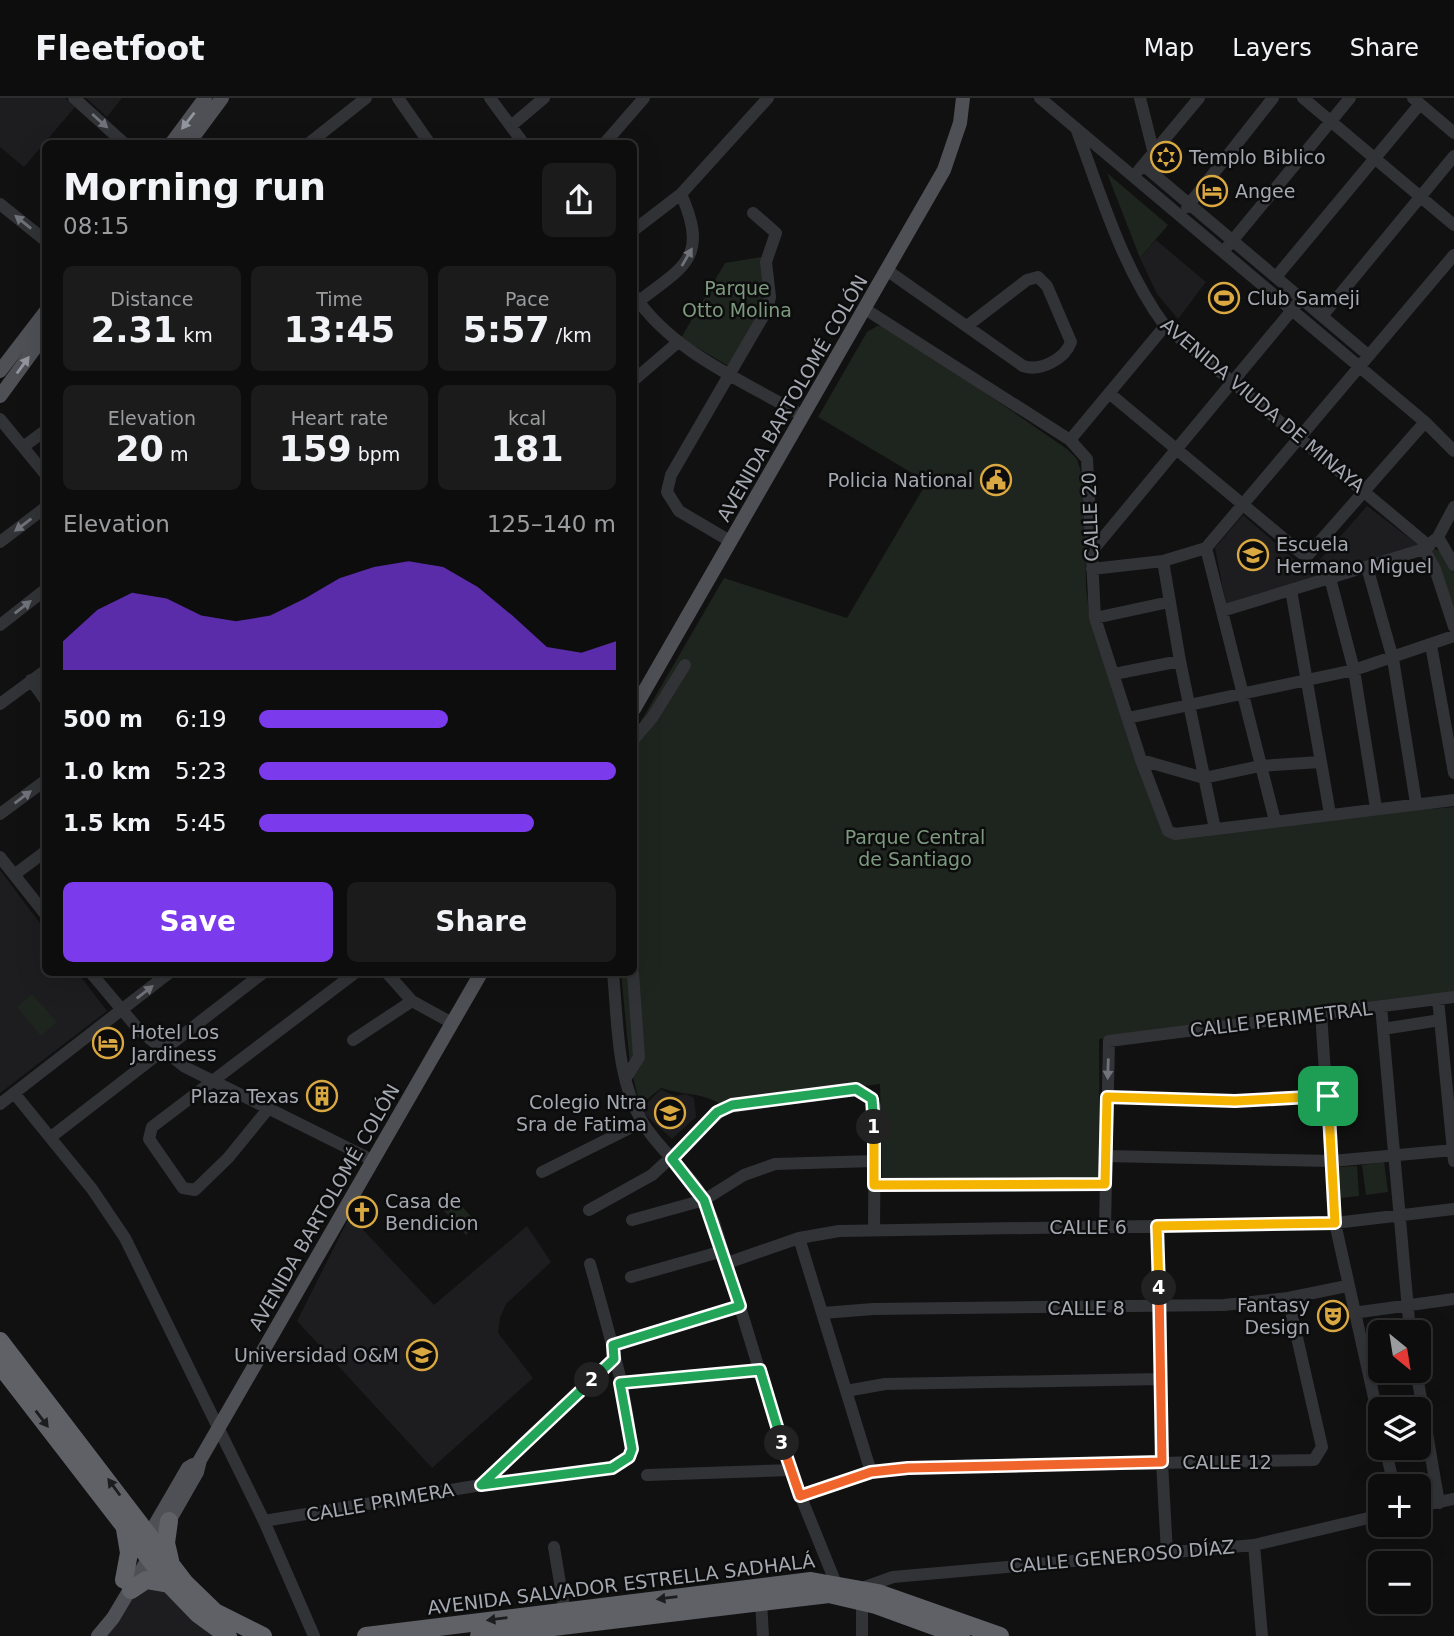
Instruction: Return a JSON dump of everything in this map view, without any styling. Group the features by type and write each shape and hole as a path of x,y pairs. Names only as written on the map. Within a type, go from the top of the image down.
{"highway":[{"path":"0,1341 198,1614 228,1636"},
{"path":"0,1365 129,1521 127,1585 172,1577"},
{"path":"129,1521 165,1517 166,1549 172,1577 215,1612 263,1636"},
{"name":"AVENIDA SALVADOR ESTRELLA SADHALÁ","path":"479,1636 566,1618 811,1581 1000,1636"},
{"name":"AVENIDA SALVADOR ESTRELLA SADHALÁ","path":"366,1636 761,1601 838,1589"},
{"name":"AVENIDA SALVADOR ESTRELLA SADHALÁ","path":"862,1595 961,1636"}],"main road":[{"path":"173,140 205,98"},
{"path":"191,140 222,98"},
{"name":"AVENIDA BARTOLOMÉ COLÓN","path":"637,704 888,271 948,160 962,99"},
{"path":"0,371 42,316"},
{"path":"0,396 42,338"},
{"name":"AVENIDA BARTOLOMÉ COLÓN","path":"100,1632 165,1517 197,1472 200,1460 217,1430 479,976"}],"street":[{"path":"74,98 121,140"},
{"path":"313,140 366,98"},
{"path":"490,98 521,140"},
{"path":"511,126 544,98"},
{"path":"607,140 644,98"},
{"path":"1040,98 1425,422 1450,436 1454,451"},
{"path":"1140,98 1153,150"},
{"path":"1134,177 1153,150 1199,98"},
{"path":"1180,216 1273,98"},
{"path":"1303,98 1454,225"},
{"path":"1223,252 1350,98"},
{"path":"403,100 425,140"},
{"path":"637,228 681,194 763,100"},
{"path":"1276,276 1376,161 1417,101 1454,133"},
{"name":"AVENIDA VIUDA DE MINAYA","path":"1076,128 1114,230 1140,288 1165,326 1364,492 1431,544"},
{"path":"1323,315 1454,156"},
{"path":"1143,165 1368,355"},
{"path":"637,299 679,271 693,248 693,221 681,194"},
{"path":"0,204 42,238"},
{"path":"730,541 679,511 667,492 671,475 770,303 765,262 776,233 753,213"},
{"path":"1092,569 1163,561 1206,548 1298,436 1454,255"},
{"path":"888,271 967,326 1030,368 1043,366 1064,353 1071,342 1047,286 1038,277 1027,280 967,326"},
{"path":"1092,551 1302,298"},
{"path":"637,302 677,343 803,416"},
{"name":"CALLE 20","path":"865,309 1070,440 1087,459 1095,618 1141,760 1168,831 1175,834 1215,829"},
{"path":"1070,440 1165,326"},
{"path":"637,377 677,343"},
{"path":"1109,393 1241,505 1301,553 1308,555 1425,422"},
{"path":"0,419 42,470"},
{"path":"23,447 42,433"},
{"path":"1222,611 1367,567 1431,544 1454,507"},
{"path":"0,542 42,510"},
{"path":"1431,544 1454,565"},
{"path":"1431,544 1435,569 1454,626"},
{"path":"1206,548 1275,821"},
{"path":"1163,561 1180,662 1215,829 1454,800"},
{"path":"1367,567 1393,659 1416,803"},
{"path":"1330,578 1354,670 1376,808"},
{"path":"1291,590 1330,814"},
{"path":"0,625 42,592"},
{"path":"1095,618 1169,602"},
{"path":"1128,718 1354,670 1393,659 1454,636"},
{"path":"1431,645 1450,728 1454,773"},
{"path":"1114,674 1180,662"},
{"path":"637,732 652,718 685,666"},
{"path":"0,704 42,673"},
{"path":"31,680 42,681"},
{"path":"31,680 42,695"},
{"path":"1141,760 1204,778 1260,766 1320,762"},
{"path":"0,814 42,783"},
{"path":"14,875 42,854"},
{"path":"0,856 42,910"},
{"path":"93,976 121,1010 160,1050 212,1083 372,1160"},
{"path":"0,1104 165,976"},
{"path":"51,1137 258,976"},
{"path":"268,1110 200,1188 183,1188 152,1144 150,1131 351,976"},
{"path":"390,976 412,1001 452,1023"},
{"path":"613,976 619,1062 627,1076 631,1101 642,1122 704,1200 725,1257 790,1470 838,1589"},
{"path":"627,1076 639,1057 633,976"},
{"name":"CALLE PERIMETRAL","path":"1107,1097 1109,1041 1454,997"},
{"path":"1106,1156 1332,1161 1454,1154 1448,1044 1440,1020 1438,999"},
{"path":"353,1040 412,1001"},
{"path":"1381,1006 1408,1320"},
{"path":"1321,1013 1335,1223 1373,1397"},
{"path":"1383,1029 1440,1020"},
{"path":"589,1210 636,1185 672,1159 717,1112 732,1105 856,1089 867,1094 875,1106 873,1229"},
{"path":"14,1093 51,1137 125,1238 264,1521 314,1636"},
{"path":"1105,1226 1107,1097 1235,1101 1328,1096"},
{"path":"542,1172 642,1122"},
{"path":"632,1220 704,1200 744,1175 775,1164 874,1161"},
{"path":"874,1185 1105,1184"},
{"name":"CALLE 6","path":"631,1277 839,1231 1335,1223 1454,1209"},
{"path":"1157,1226 1162,1462 1167,1553"},
{"path":"799,1238 871,1472"},
{"name":"CALLE PRIMERA","path":"264,1521 481,1485 612,1468 622,1463 632,1449 613,1345 590,1264"},
{"name":"CALLE 8","path":"823,1313 873,1309 1224,1306 1287,1298 1347,1286"},
{"name":"CALLE 12","path":"800,1496 871,1472 944,1465 1314,1460 1321,1454 1322,1447 1287,1298"},
{"path":"1353,1313 1454,1299"},
{"path":"613,1345 740,1306"},
{"path":"481,1485 614,1359"},
{"path":"620,1383 760,1370"},
{"path":"846,1391 885,1384 1161,1379"},
{"path":"1418,1383 1438,1503"},
{"path":"647,1475 790,1470"},
{"path":"1431,1504 1454,1499"},
{"name":"CALLE GENEROSO DÍAZ","path":"862,1595 893,1577 1254,1545 1368,1518"},
{"path":"1254,1545 1262,1636"},
{"path":"554,1547 566,1618"},
{"path":"862,1595 862,1636"},
{"path":"761,1601 763,1636"}],"shaded area":[{"path":"0,98 65,98 75,107 47,140 42,140 42,146 24,167 0,147"},
{"path":"86,98 122,98 107,117"},
{"path":"1156,240 1206,282 1178,319 1157,294 1140,258"},
{"name":"Escuela Hermano Miguel","path":"1367,506 1420,546 1226,604 1215,548 1243,515 1303,567 1309,568 1318,562"},
{"path":"0,870 42,926 42,976 80,976 107,1011 0,1093"},
{"name":"Colegio Ntra Sra de Fatima","path":"661,1089 674,1096 686,1094 694,1098 696,1117 672,1139 640,1110"},
{"name":"Universidad O&M","path":"350,1216 434,1305 527,1226 551,1262 506,1304 500,1318 498,1333 533,1378 432,1468 297,1321"},
{"path":"136,1585 166,1591 214,1636 105,1636"}],"green space":[{"path":"1107,173 1168,225 1140,258"},
{"name":"Parque Otto Molina","path":"761,257 767,301 730,367 681,338 725,263"},
{"name":"Parque Central de Santiago","path":"877,326 888,326 1067,449 1077,459 1085,485 1086,588 1090,618 1164,835 1172,839 1309,819 1454,807 1454,995 1099,1039 1100,1178 882,1181 880,1084 721,1104 705,1097 661,1088 640,1105 630,1065 621,976 637,976 637,728 724,578 847,618 927,482 818,417 867,332"},
{"path":"1432,551 1440,551 1454,573 1454,613"},
{"path":"32,994 57,1022 41,1036 17,1007"},
{"path":"1384,1162 1388,1192 1366,1195 1362,1165"},
{"path":"1357,1166 1359,1196 1341,1198 1339,1167"},
{"path":"455,1199 478,1224 466,1235 443,1210"}],"place":[{"name":"Templo Biblico","path":"1166,157"},
{"name":"Angee","path":"1212,191"},
{"name":"Club Sameji","path":"1224,298"},
{"name":"Policia National","path":"996,480"},
{"name":"Escuela Hermano Miguel","path":"1253,555"},
{"name":"Hotel Los Jardiness","path":"108,1043"},
{"name":"Plaza Texas","path":"322,1096"},
{"name":"Colegio Ntra Sra de Fatima","path":"670,1113"},
{"name":"Casa de Bendicion","path":"362,1212"},
{"name":"Fantasy Design","path":"1333,1316"},
{"name":"Universidad O&M","path":"422,1355"}],"route":[{"path":"862,1090 875,1106 874,1185 1105,1184 1107,1097 1235,1101 1328,1096 1335,1223 1157,1226 1162,1462 944,1465 908,1468 871,1472 800,1496 760,1370 620,1383 632,1440 629,1457 622,1463 612,1468 481,1485 614,1359 613,1345 740,1306 714,1222 704,1200 672,1159 695,1132 724,1108 862,1090"}]}
